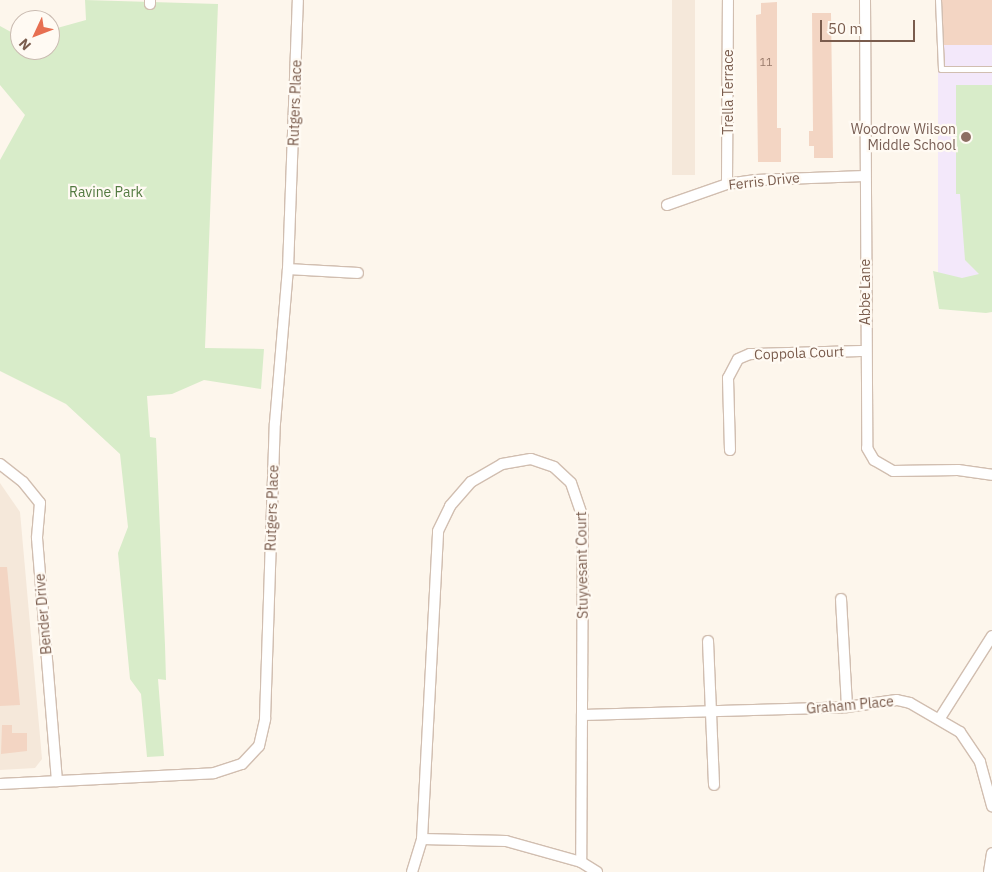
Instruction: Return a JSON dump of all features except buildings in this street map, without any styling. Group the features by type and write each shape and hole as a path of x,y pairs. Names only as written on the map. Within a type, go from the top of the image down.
{"street":[{"name":"Rutgers Place","path":"0,784 214,774 242,764 259,746 265,719 275,423 288,269 298,0"},
{"name":"Trella Terrace","path":"728,0 728,184"},
{"name":"Abbe Lane","path":"865,0 865,426 867,448 874,460 893,471 958,470 992,475"},
{"name":"Ferris Drive","path":"666,205 728,184 865,176"},
{"path":"288,269 358,273"},
{"name":"Coppola Court","path":"730,450 728,378 738,359 750,354 865,351"},
{"name":"Stuyvesant Court","path":"412,872 422,839 438,531 443,516 459,493 488,470 502,464 531,459 544,462 564,475 576,491 583,517 581,862"},
{"name":"Bender Drive","path":"0,464 23,482 40,503 36,538 57,782"},
{"path":"842,599 847,707"},
{"path":"940,718 992,636"},
{"path":"708,641 714,784"},
{"name":"Graham Place","path":"583,715 847,707 897,700 940,718 960,732 980,762 992,806"},
{"path":"422,839 506,841 581,862 597,872"},
{"path":"989,872 992,854"}],"lane":[{"path":"938,0 941,69 992,69"}],"shaded area":[{"path":"672,0 695,0 695,175 672,175"},
{"name":"Woodrow Wilson Middle School","path":"938,0 992,0 992,291 938,291"},
{"path":"0,483 20,512 42,759 35,768 0,770"}],"green space":[{"name":"Ravine Park","path":"85,0 218,4 205,348 264,349 261,389 204,380 172,394 147,396 150,437 156,438 166,680 158,679 164,756 147,757 141,694 130,679 118,553 128,527 120,454 66,404 0,371 0,160 25,115 0,85 0,26 10,32 10,60 60,60 60,27 86,20"},
{"path":"956,85 992,85 992,312 986,313 939,309 933,271 962,278 979,274 965,260 960,194 956,194"}],"place":[{"name":"Woodrow Wilson Middle School","path":"966,137"}]}
